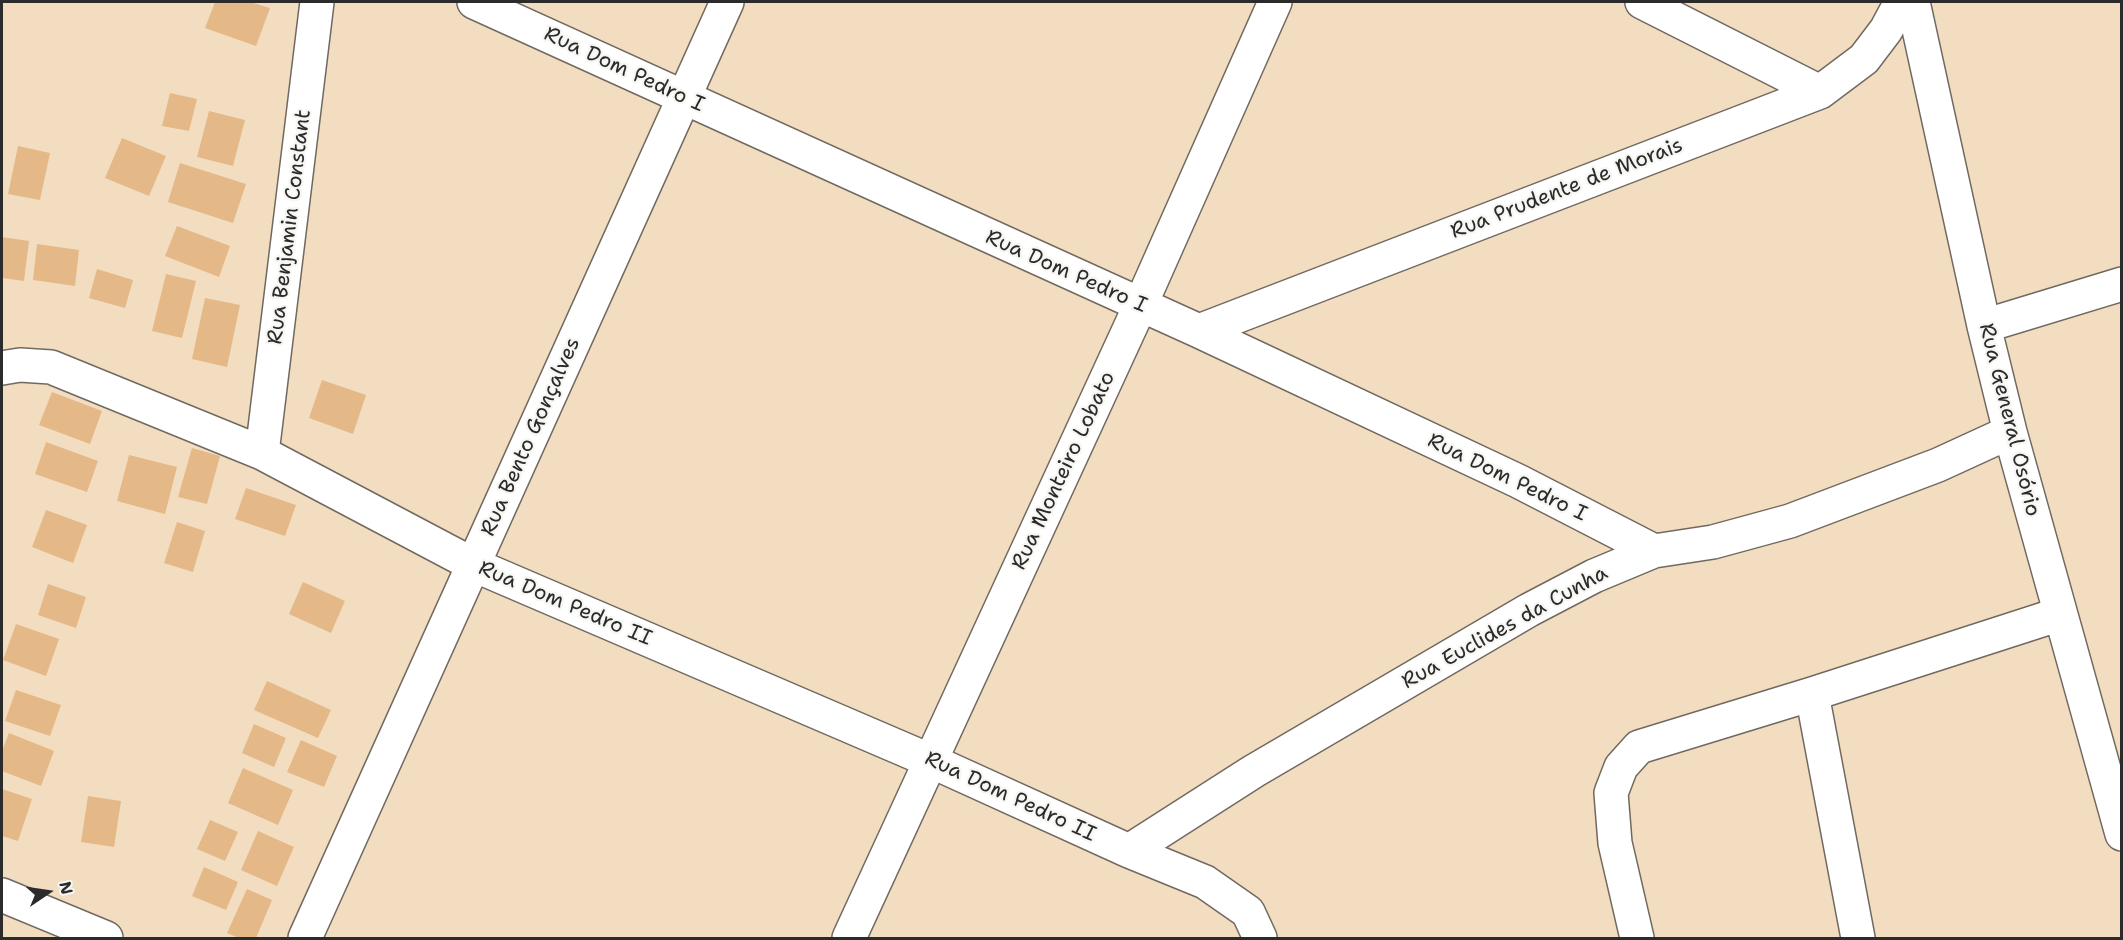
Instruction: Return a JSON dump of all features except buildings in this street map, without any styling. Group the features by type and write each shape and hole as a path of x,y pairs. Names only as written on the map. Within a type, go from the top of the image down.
{"street":[{"name":"Rua Benjamin Constant","path":"262,453 317,2"},
{"name":"Rua Dom Pedro I","path":"474,2 1198,331 1518,481 1654,551"},
{"name":"Rua Bento Gonçalves","path":"305,939 728,2"},
{"name":"Rua Monteiro Lobato","path":"849,939 1140,306 1275,2"},
{"path":"1642,2 1820,92"},
{"name":"Rua Prudente de Morais","path":"1198,331 1820,92 1864,59 1886,30 1901,2"},
{"name":"Rua General Osório","path":"1913,2 1984,326 2010,432 2121,834"},
{"path":"1984,326 2121,284"},
{"name":"Rua Dom Pedro II","path":"2,368 21,365 51,367 262,453 474,565 931,760 1129,851 1205,882 1248,912 1260,939"},
{"name":"Rua Euclides da Cunha","path":"1129,851 1254,771 1529,610 1594,576 1654,551 1713,542 1790,521 1938,465 2010,432"},
{"path":"1637,939 1615,843 1611,793 1621,767 1639,747 2060,614"},
{"path":"1812,694 1858,939"},
{"path":"2,895 106,939"}]}
